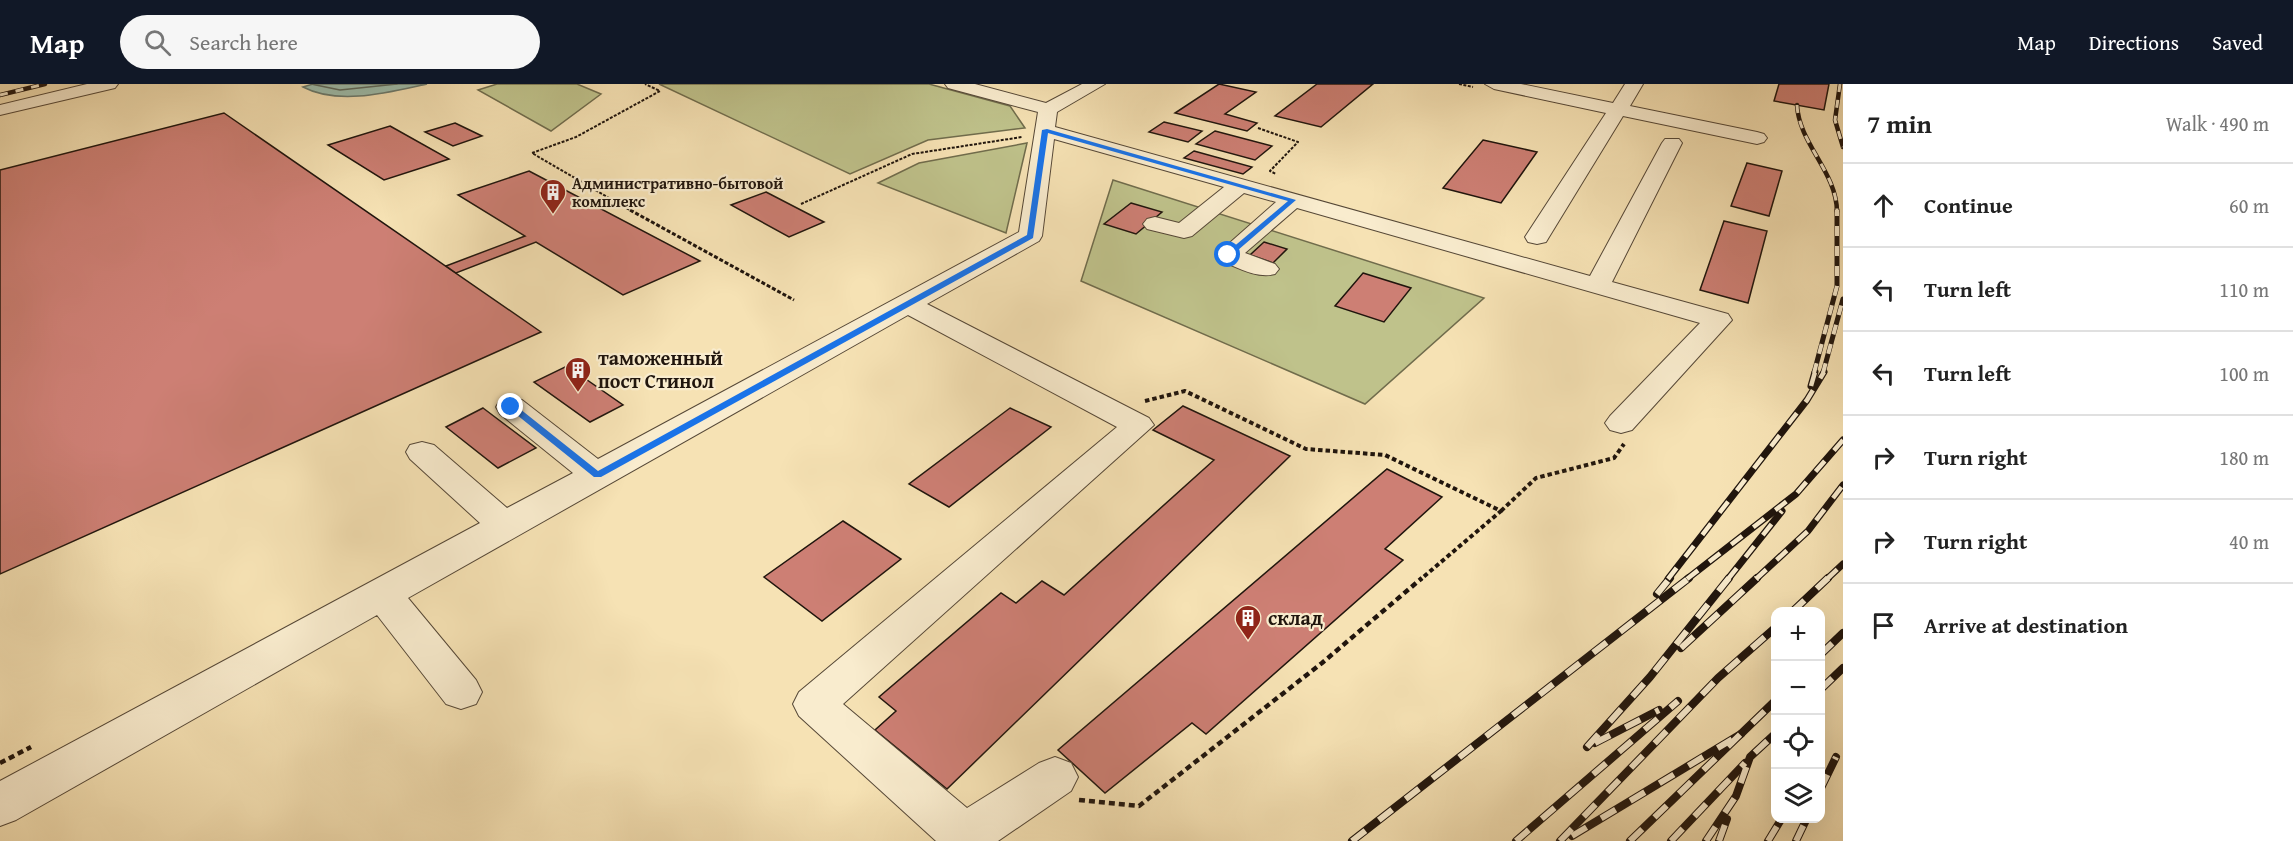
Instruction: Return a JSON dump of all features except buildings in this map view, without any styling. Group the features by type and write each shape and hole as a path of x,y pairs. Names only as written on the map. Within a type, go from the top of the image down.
{"street":[{"path":"3,110 109,84"},
{"path":"0,805 1030,236 1046,126 1096,84"},
{"path":"1494,84 1757,138"},
{"path":"1537,237 1635,84"},
{"path":"962,85 1046,126 1240,185 1718,320 1624,431"},
{"path":"1597,286 1672,143"},
{"path":"1155,224 1184,231 1240,185"},
{"path":"1266,269 1228,255 1293,200"},
{"path":"907,304 1138,425 814,704 965,836 1042,786"},
{"path":"511,407 597,475"},
{"path":"422,452 505,526"},
{"path":"382,594 461,692"}],"path":[{"path":"645,84 660,91 576,137 532,153 546,164 649,223 794,300"},
{"path":"801,204 912,154 1012,137 1046,126"},
{"path":"1258,128 1298,142 1296,148 1278,160 1270,171 1277,175"},
{"path":"1109,410 1185,391 1306,449 1385,455 1501,512"},
{"path":"1042,786 1139,806 1322,663 1501,512 1536,478 1614,458 1624,431"}],"green space":[{"path":"497,84 577,84 601,94 551,131 478,90"},
{"path":"659,84 929,84 1010,106 1025,128 928,140 850,174"},
{"path":"1027,143 1006,233 878,183 919,163"},
{"path":"1113,180 1484,298 1365,404 1081,281"}],"water":[{"path":"313,84 427,84 348,97 317,93 303,87"}],"railway":[{"path":"0,95 45,84"},
{"path":"1840,84 1835,120 1843,147"},
{"path":"1797,105 1804,133 1831,184 1837,212"},
{"path":"1814,373 1837,286 1837,212"},
{"path":"1823,373 1843,299"},
{"path":"1811,386 1815,372"},
{"path":"1668,579 1807,400 1824,372"},
{"path":"1687,579 1796,494 1843,440"},
{"path":"1756,579 1808,531 1843,485"},
{"path":"1728,579 1782,511"},
{"path":"1827,579 1843,564"},
{"path":"1657,594 1670,578"},
{"path":"1352,841 1689,578"},
{"path":"1587,747 1650,677 1729,578"},
{"path":"1681,648 1757,578"},
{"path":"1797,607 1828,578"},
{"path":"1560,841 1718,678 1771,631"},
{"path":"1825,650 1843,633"},
{"path":"1825,685 1843,668"},
{"path":"1516,841 1678,701"},
{"path":"1740,734 1771,705"},
{"path":"1595,743 1659,710"},
{"path":"1572,836 1740,734"},
{"path":"1630,841 1740,734"},
{"path":"1706,841 1736,796 1750,757 1771,738"},
{"path":"1825,780 1836,757"},
{"path":"1671,841 1745,763"},
{"path":"1719,841 1727,819"},
{"path":"1768,841 1779,823"},
{"path":"1796,841 1805,823"}],"place":[{"name":"Административно-бытовой комплекс","path":"553,215"},
{"name":"таможенный пост Стинол","path":"578,393"},
{"name":"склад","path":"1248,641"}],"route":[{"path":"511,407 597,475 1030,236 1045,130 1293,200 1228,255"}]}
